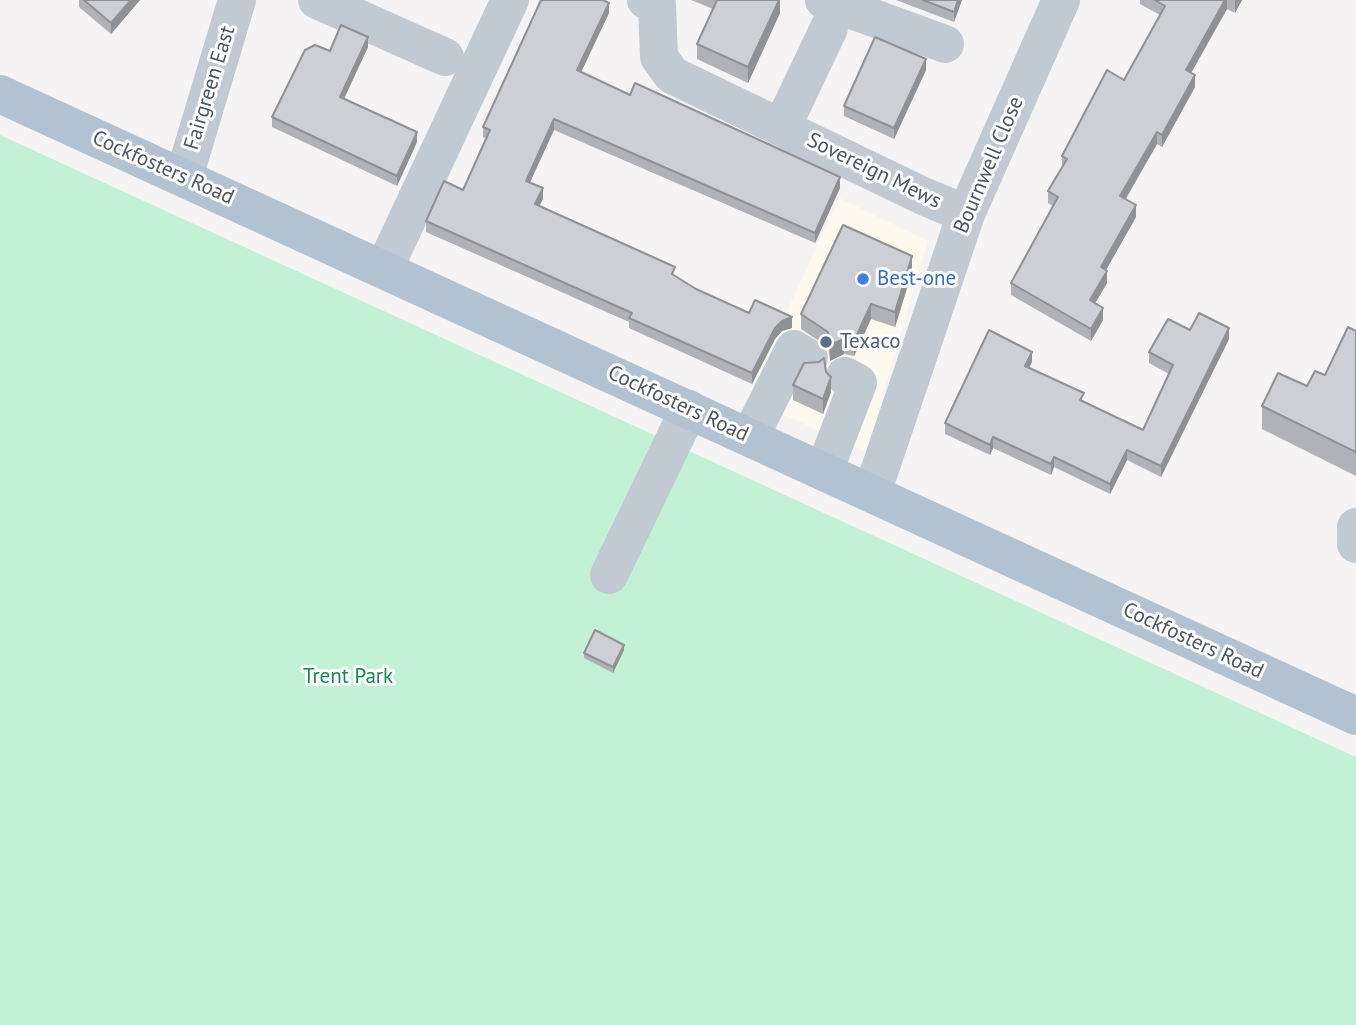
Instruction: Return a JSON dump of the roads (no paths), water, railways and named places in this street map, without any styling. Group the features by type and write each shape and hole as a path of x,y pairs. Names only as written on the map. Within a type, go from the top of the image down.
{"main road":[{"name":"Cockfosters Road","path":"0,94 1356,716"}],"street":[{"name":"Fairgreen East","path":"184,177 237,0"},
{"path":"317,0 445,57"},
{"path":"384,269 510,0"},
{"name":"Sovereign Mews","path":"646,0 657,5 659,57 672,75 966,214"},
{"name":"Bournwell Close","path":"872,493 966,214 1061,0"},
{"path":"827,14 945,44"},
{"name":"Sovereign Mews","path":"782,127 827,14"},
{"path":"750,437 794,349 810,358"},
{"path":"824,471 858,383 845,376"},
{"path":"609,575 689,409"},
{"path":"1356,527 1356,544"}],"place":[{"name":"Best-one","path":"863,279"},
{"name":"Texaco","path":"826,342"}],"park label":[{"name":"Trent Park","path":"348,677"}]}
